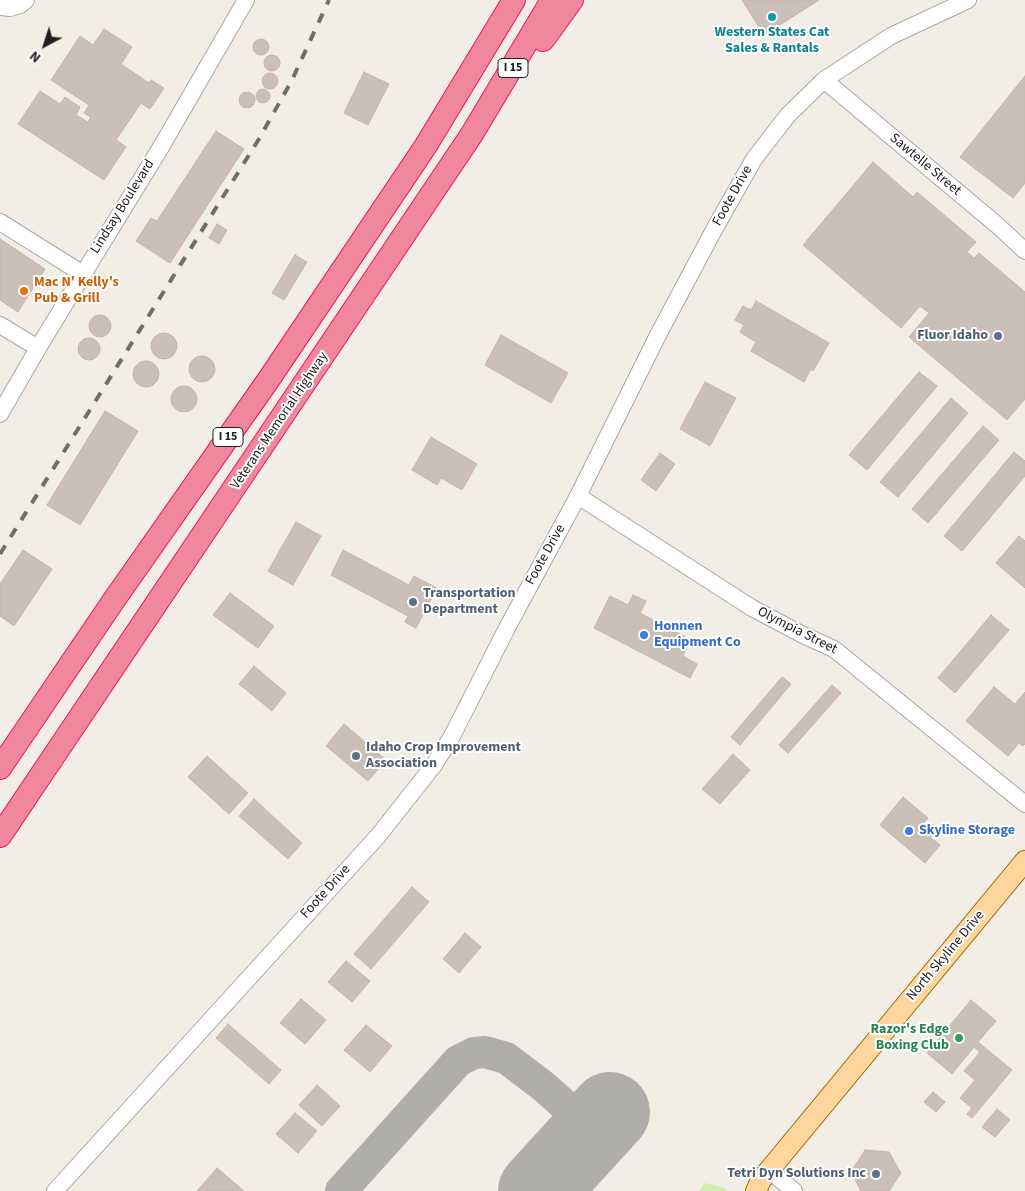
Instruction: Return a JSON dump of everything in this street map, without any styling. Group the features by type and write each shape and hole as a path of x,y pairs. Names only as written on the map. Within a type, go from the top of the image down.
{"highway":[{"path":"480,55 506,0"},
{"name":"I 15","path":"0,768 269,379 420,155 514,0"},
{"name":"Veterans Memorial Highway","path":"0,836 472,134 552,0"},
{"path":"472,134 522,70 572,0"}],"main road":[{"name":"North Skyline Drive","path":"756,1191 761,1180 769,1170 1025,861"}],"street":[{"path":"0,7 10,8 20,5 26,0"},
{"name":"Lindsay Boulevard","path":"0,414 38,348 161,147 246,0"},
{"name":"Foote Drive","path":"55,1191 378,836 434,765 452,736 507,628 578,496 714,228 754,158 788,115 824,80 891,36 968,0"},
{"name":"Sawtelle Street","path":"824,80 997,225 1025,251"},
{"path":"0,222 83,274"},
{"path":"0,325 38,348"},
{"name":"Olympia Street","path":"578,496 752,608 834,649 1025,804"},
{"path":"769,1170 794,1191"}],"green space":[{"path":"705,1183 725,1188 728,1191 699,1191"}],"building":[{"name":"Western States Cat Sales & Rantals","path":"742,0 819,0 764,35"},
{"path":"104,29 132,47 121,64 149,83 151,80 164,88 150,109 141,103 116,140 126,147 104,180 18,124 40,91 60,104 65,97 80,107 76,115 88,122 91,117 84,113 89,105 51,80 80,36 93,45"},
{"path":"261,39 269,47 261,55 253,47"},
{"path":"272,55 280,63 272,71 264,63"},
{"path":"364,72 389,84 368,125 344,113"},
{"path":"270,73 278,81 270,89 262,81"},
{"path":"1025,76 1025,183 1013,198 960,157"},
{"path":"260,89 266,89 270,96 266,103 260,103 256,99 256,93"},
{"path":"247,92 255,100 247,108 239,100"},
{"path":"216,131 244,149 170,263 136,241 151,218 157,221"},
{"path":"873,162 913,197 917,192 976,242 967,252 974,258 979,253 1025,292 1025,399 1007,420 909,337 929,313 920,306 901,328 803,245"},
{"path":"217,224 227,230 219,244 209,238"},
{"path":"0,239 45,269 18,312 0,300"},
{"path":"295,255 307,262 284,300 272,293"},
{"path":"756,301 829,343 813,371 811,369 804,382 751,351 756,342 740,332 744,325 735,320 743,306 751,310"},
{"path":"100,315 108,318 111,326 108,334 100,337 92,334 89,326 92,318"},
{"path":"164,333 173,337 177,346 173,355 164,359 155,355 151,346 155,337"},
{"path":"501,335 568,373 551,403 485,365"},
{"path":"89,338 97,341 100,349 97,357 89,360 81,357 78,349 81,341"},
{"path":"202,356 211,360 215,369 211,378 202,382 193,378 189,369 193,360"},
{"path":"146,361 155,365 159,374 155,383 146,387 137,383 133,374 137,365"},
{"path":"919,372 937,386 867,470 849,455"},
{"path":"705,382 736,398 710,446 680,429"},
{"path":"184,386 193,390 197,399 193,408 184,412 175,408 171,399 175,390"},
{"path":"951,398 968,413 898,497 880,482"},
{"path":"105,411 138,431 80,525 47,505"},
{"path":"983,426 999,440 928,523 912,509"},
{"path":"431,437 477,464 462,490 441,478 437,485 412,470"},
{"path":"1014,452 1025,461 1025,476 962,551 944,536"},
{"path":"660,453 675,464 656,491 641,480"},
{"path":"296,522 321,536 293,585 268,571"},
{"path":"1019,536 1025,541 1025,588 996,563"},
{"path":"23,550 52,569 14,626 0,616 0,584"},
{"path":"343,550 409,585 414,576 437,588 416,628 405,622 408,616 331,575"},
{"path":"230,593 274,626 258,648 213,615"},
{"path":"633,595 646,601 640,613 691,640 683,656 697,664 690,678 594,628 610,596 628,605"},
{"path":"991,615 1009,630 955,693 938,678"},
{"path":"254,666 286,693 272,711 239,684"},
{"path":"782,677 791,684 740,745 731,737"},
{"path":"832,685 841,693 788,753 779,745"},
{"path":"994,687 1015,704 1025,692 1025,744 1023,746 1019,743 1008,756 966,721"},
{"path":"344,724 386,760 368,781 326,746"},
{"path":"733,754 750,770 720,804 702,789"},
{"path":"207,756 248,793 229,814 188,777"},
{"path":"903,797 928,818 921,826 940,845 925,863 880,825"},
{"path":"254,799 302,843 288,859 239,816"},
{"path":"412,887 429,902 371,969 354,954"},
{"path":"465,933 481,947 459,973 443,959"},
{"path":"346,961 370,981 352,1002 328,982"},
{"path":"301,999 326,1020 305,1044 280,1023"},
{"path":"971,1000 996,1021 978,1042 1012,1070 972,1118 967,1114 972,1108 960,1098 975,1080 964,1071 980,1052 974,1047 952,1074 927,1053"},
{"path":"228,1024 281,1070 269,1084 216,1038"},
{"path":"366,1025 392,1046 370,1072 344,1050"},
{"path":"317,1085 340,1106 322,1126 299,1105"},
{"path":"933,1092 945,1102 936,1112 924,1102"},
{"path":"997,1109 1010,1120 995,1137 982,1127"},
{"path":"295,1113 317,1131 298,1153 276,1134"},
{"path":"865,1150 889,1152 901,1173 889,1191 861,1191 851,1172"},
{"path":"217,1168 244,1191 197,1191"}],"taxiway":[{"path":"341,1191 458,1061 474,1053 485,1052 506,1058 543,1086 577,1116 582,1135 578,1146"}],"runway":[{"path":"538,1191 610,1112"}],"railway":[{"path":"0,554 259,139 292,80 329,0"}],"place":[{"name":"Western States Cat Sales & Rantals","path":"772,17"},
{"name":"Mac N' Kelly's Pub & Grill","path":"24,291"},
{"name":"Fluor Idaho","path":"998,336"},
{"name":"Transportation Department","path":"413,602"},
{"name":"Honnen Equipment Co","path":"644,635"},
{"name":"Idaho Crop Improvement Association","path":"356,756"},
{"name":"Skyline Storage","path":"909,831"},
{"name":"Razor's Edge Boxing Club","path":"959,1038"},
{"name":"Tetri Dyn Solutions Inc","path":"876,1174"}]}
